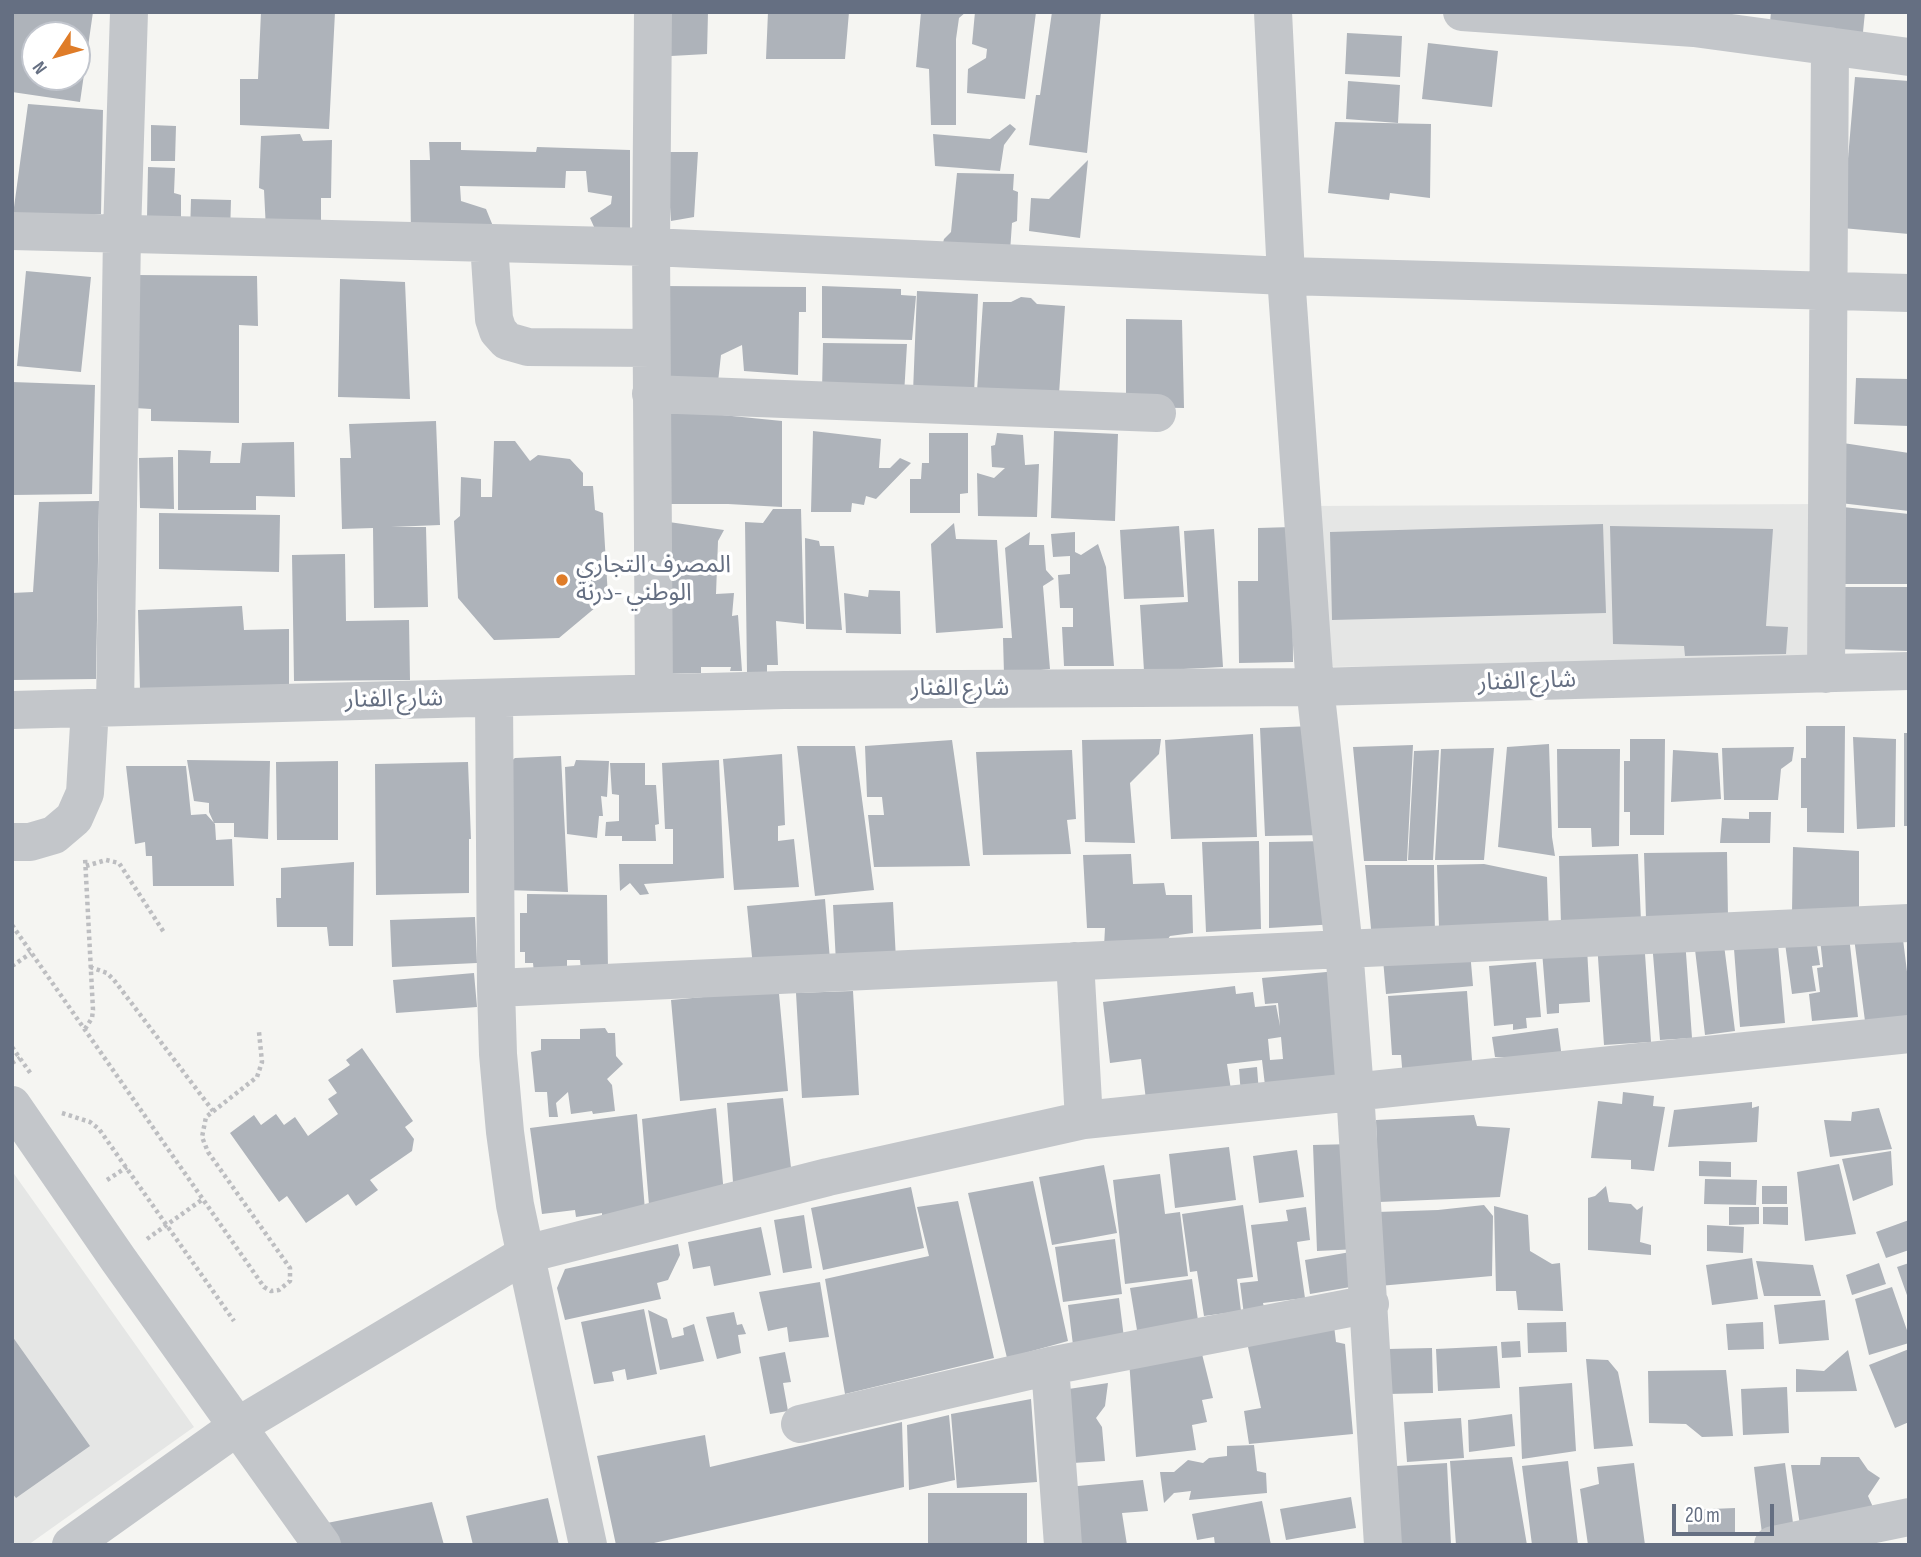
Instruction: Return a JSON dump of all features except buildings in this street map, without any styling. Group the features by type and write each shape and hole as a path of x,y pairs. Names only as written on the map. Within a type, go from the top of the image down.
{"street":[{"path":"12,842 30,842 54,835 66,828 74,818 85,793 102,707 129,12"},
{"path":"653,12 653,693"},
{"path":"1273,12 1286,276 1315,687 1344,948 1370,1304 1383,1545"},
{"path":"1462,12 1694,29 1909,57"},
{"path":"1826,674 1830,46"},
{"path":"12,231 651,247 1286,276 1909,293"},
{"path":"489,243 494,319 498,331 507,341 528,348 651,348"},
{"path":"652,394 1157,413"},
{"name":"شارع الفنار","path":"12,710 653,693 1315,687 1909,671"},
{"path":"494,698 496,988 498,1054 505,1132 515,1205 588,1545"},
{"path":"496,988 1909,923"},
{"path":"1075,961 1084,1120"},
{"path":"71,1545 238,1426 526,1254 828,1177 1084,1120 1909,1034"},
{"path":"19,1102 118,1259 322,1545"},
{"path":"800,1424 1051,1366 1370,1304"},
{"path":"1051,1366 1063,1545"},
{"path":"1773,1545 1904,1527"}],"path":[{"path":"74,818 85,852 86,866 93,1010 92,1018 85,1029"},
{"path":"86,866 106,860 119,863 165,934"},
{"path":"12,925 264,1287 271,1291 286,1287 292,1275 290,1268 204,1144 202,1137 206,1117 257,1077 262,1062 259,1032"},
{"path":"12,966 32,953"},
{"path":"90,967 107,973 114,980 213,1111"},
{"path":"12,1047 20,1058 19,1102"},
{"path":"12,1063 20,1058"},
{"path":"59,1111 90,1122 99,1129 234,1321"},
{"path":"118,1259 203,1199"}],"shaded area":[{"path":"1832,504 1833,664 1303,667 1302,506"},
{"path":"12,1171 194,1427 28,1545 12,1545"}],"place":[{"name":"المصرف التجاري الوطني -درنة","path":"562,580"}]}
